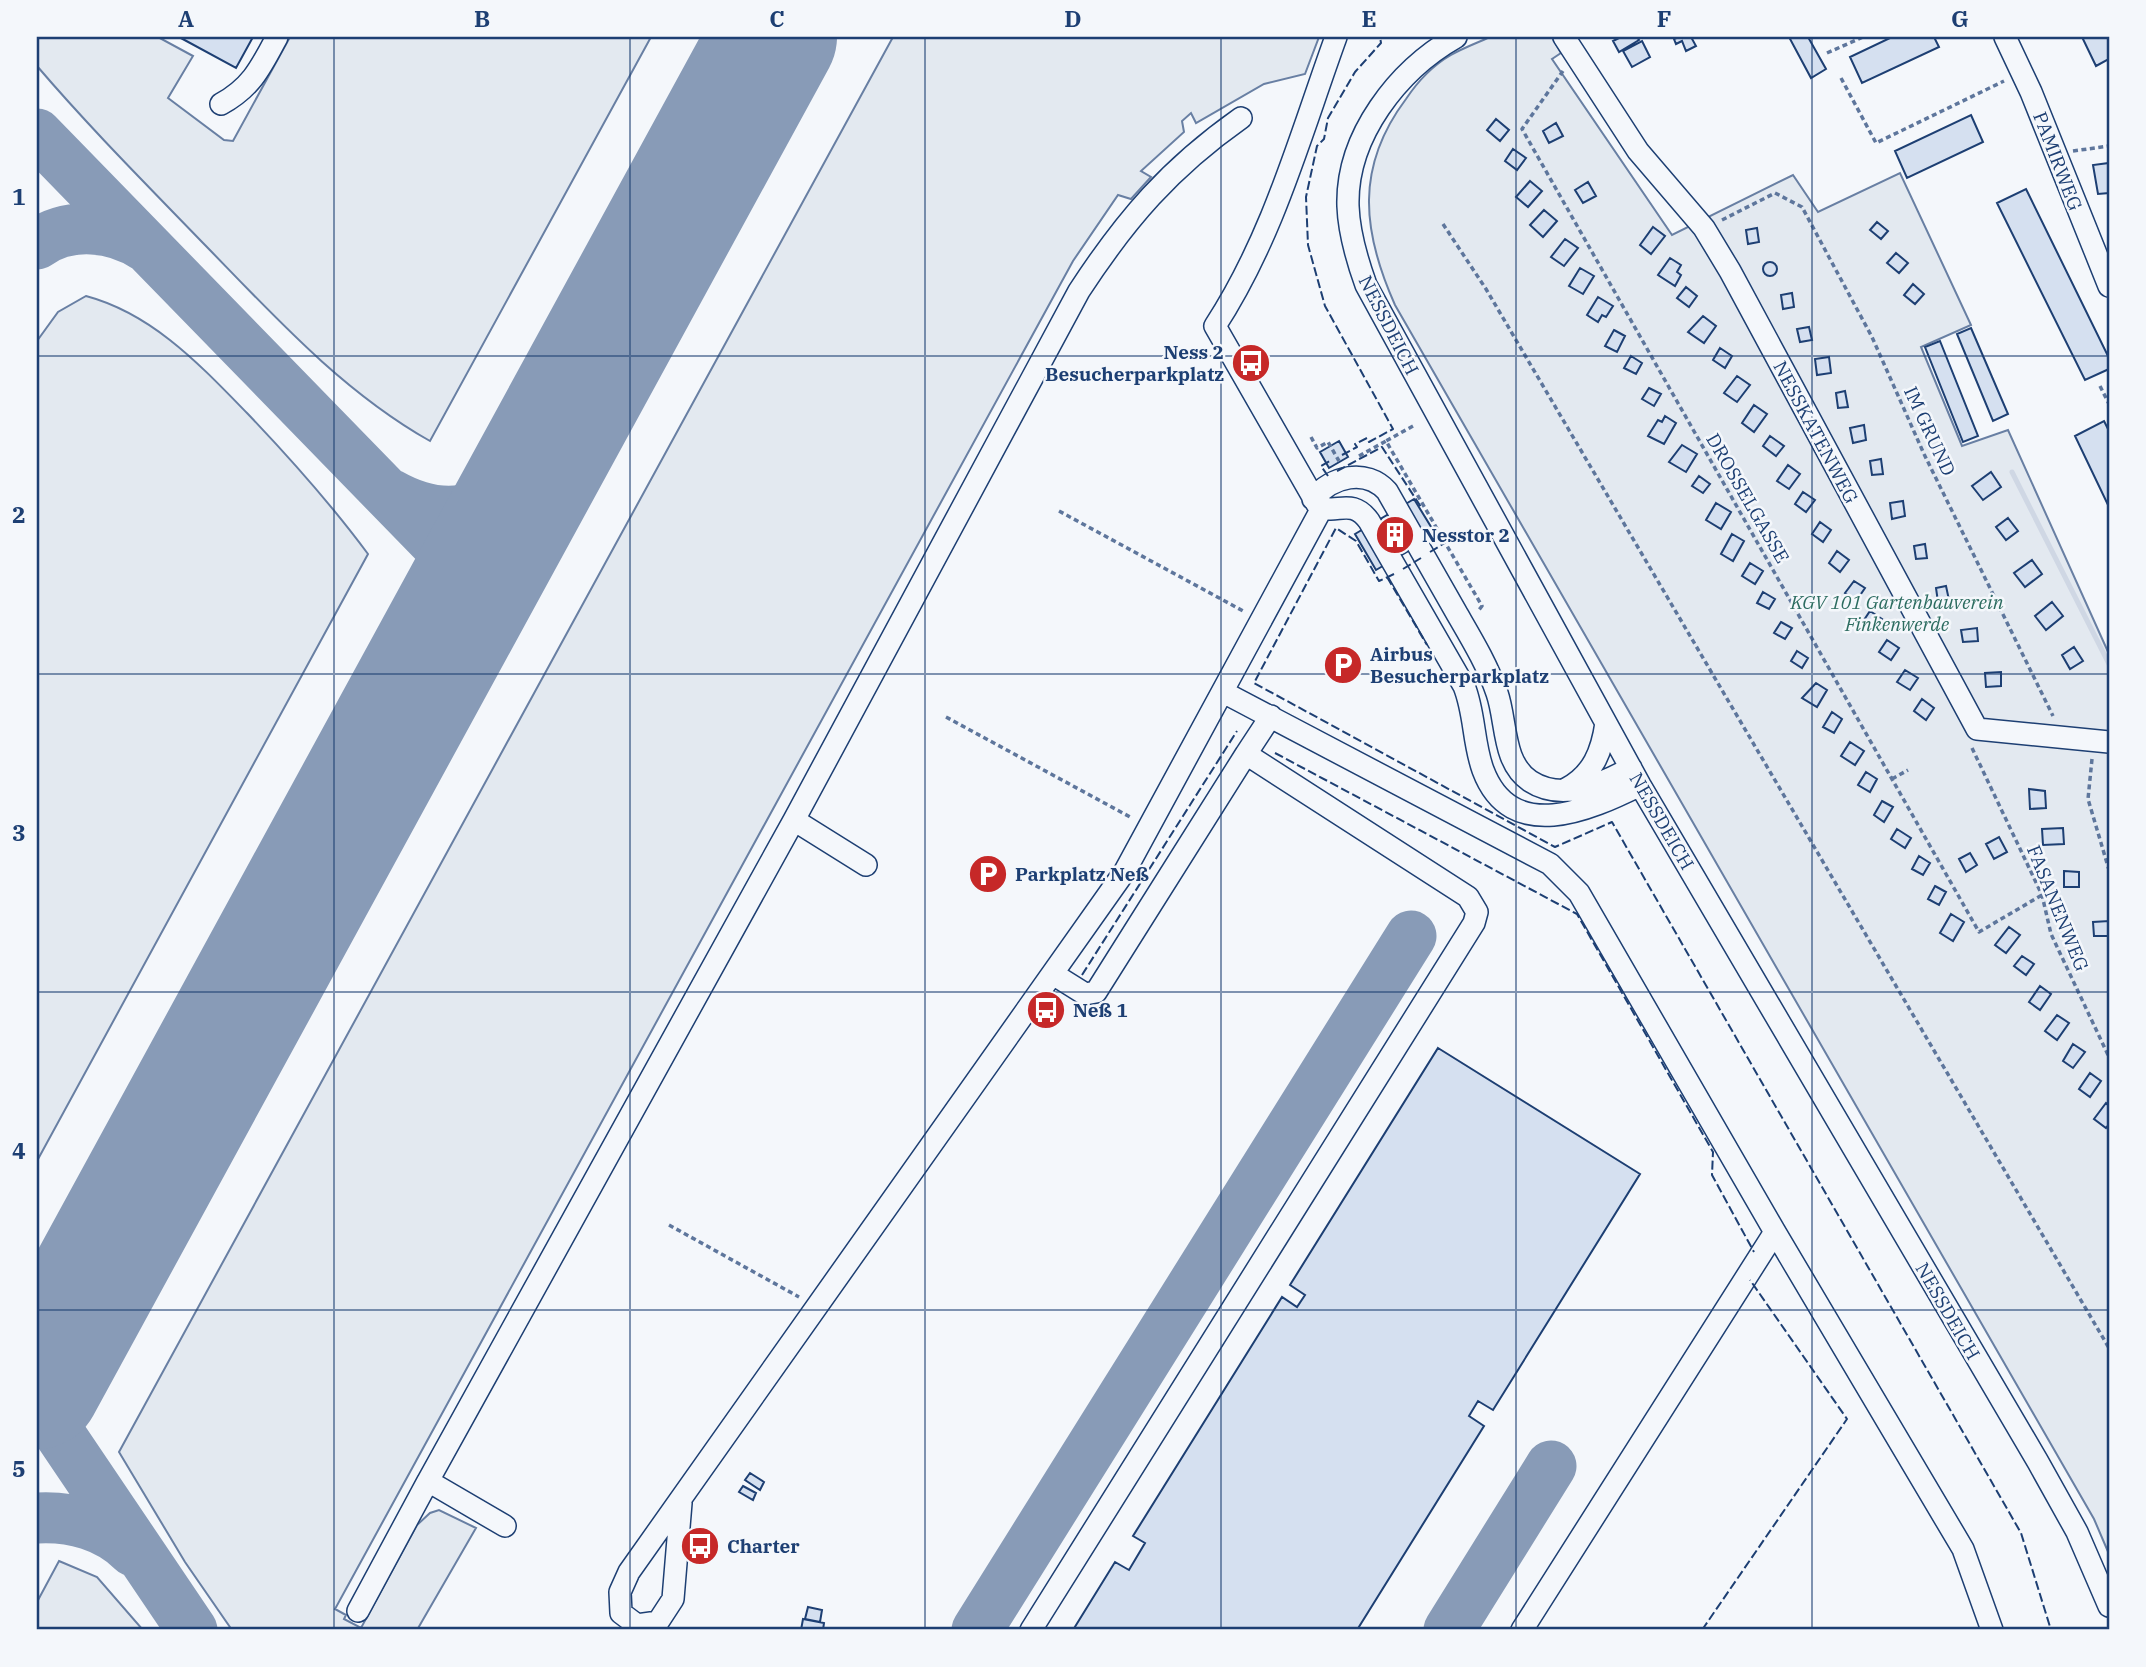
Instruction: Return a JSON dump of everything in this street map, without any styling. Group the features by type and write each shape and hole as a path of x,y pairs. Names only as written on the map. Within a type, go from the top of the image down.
{"street":[{"path":"221,104 241,93 258,72 277,37"},
{"path":"1318,503 1215,326 1254,261 1276,209 1336,37"},
{"name":"NESSKATENWEG","path":"1564,37 1638,151 1704,228 1977,729"},
{"name":"PAMIRWEG","path":"2005,37 2109,286"},
{"name":"NESSDEICH","path":"1444,40 1412,68 1392,91 1364,138 1350,181 1348,204 1353,244 1366,285 1635,776 2038,1462 2077,1532 2109,1606"},
{"path":"358,1611 794,820 1079,291 1114,237 1142,203 1201,146 1241,118"},
{"path":"681,1503 673,1599 658,1622 637,1625 621,1613 621,1592 629,1572 681,1503 1125,871 1262,621 1329,484 1357,468 1387,491 1489,674 1516,768 1539,786 1566,789 1594,787 1635,776"},
{"path":"1318,503 1349,506 1364,514 1464,686 1473,713 1482,769 1491,785 1506,801 1527,813 1540,816 1573,814 1635,776"},
{"path":"1223,692 1550,864 1563,874 1589,909 1775,1232 1963,1549 1992,1630"},
{"path":"1053,974 1085,994 1096,992 1270,716"},
{"path":"1566,789 1581,780 1596,760 1605,723"},
{"path":"1977,729 2094,746"},
{"path":"1031,1630 1477,918 1476,906 1468,897 1246,754"},
{"path":"794,820 866,865"},
{"path":"1522,1630 1775,1232"},
{"path":"428,1482 505,1526"}],"path":[{"path":"1827,53 1863,37"},
{"name":"DROSSELGASSE","path":"1579,60 1558,75 1522,129 1979,932 2042,895"},
{"path":"1840,78 1876,143 2022,73"},
{"path":"2056,156 2109,146"},
{"name":"IM GRUND","path":"1704,228 1775,193 1802,207 1872,337 1924,454 2054,718"},
{"path":"1443,224 1486,289 2109,1348"},
{"path":"2100,386 2109,404"},
{"path":"1311,437 1317,448 1328,442 1342,466"},
{"path":"1357,468 1385,441"},
{"path":"1059,511 1262,621"},
{"path":"946,717 1149,827"},
{"name":"FASANENWEG","path":"1977,729 1972,747 2042,895 2051,934 2109,1057"},
{"path":"2094,746 2088,799 2109,870"},
{"path":"1892,779 1908,770"},
{"path":"669,1226 818,1308"}],"green space":[{"path":"37,37 158,37 193,56 168,98 224,140 233,141 290,37 651,37 430,441 368,400 311,352 257,299 119,157 37,66"},
{"path":"893,37 1319,37 1305,74 1264,84 1196,123 1191,113 1182,121 1184,132 1141,171 1151,177 1131,199 1118,195 1073,261 335,1609 346,1615 344,1619 361,1628 417,1525 430,1513 439,1510 476,1528 417,1630 232,1630 185,1562 119,1452"},
{"name":"KGV 101 Gartenbauverein Finkenwerde","path":"1490,37 1552,37 1561,53 1552,59 1672,235 1793,175 1818,212 1900,173 1971,325 1921,347 1962,446 2008,430 2109,654 2109,1554 2094,1519 1395,305 1384,278 1371,225 1371,175 1378,149 1390,124 1426,74 1451,55"},
{"path":"86,296 133,315 174,343 193,360 294,464 368,554 37,1161 37,341 58,312"},
{"path":"59,1561 97,1577 143,1630 37,1630 37,1602"}],"building":[{"path":"179,37 253,37 236,68"},
{"path":"1621,37 1637,37 1639,40 1619,52 1613,41"},
{"path":"1691,37 1696,46 1686,51 1682,41 1676,44 1674,39"},
{"path":"1789,37 1808,37 1826,69 1811,78"},
{"path":"1892,37 1934,37 1939,47 1862,83 1850,57"},
{"path":"2082,37 2109,37 2109,59 2096,66"},
{"path":"1642,41 1650,57 1632,67 1623,51"},
{"path":"1971,115 1983,142 1907,178 1895,151"},
{"path":"1496,119 1509,130 1500,141 1487,130"},
{"path":"1556,123 1563,136 1549,143 1543,131"},
{"path":"1513,149 1526,158 1517,170 1505,161"},
{"path":"2109,163 2109,193 2098,194 2093,165"},
{"path":"1530,181 1542,191 1528,207 1516,197"},
{"path":"1588,182 1596,196 1583,203 1575,190"},
{"path":"2026,189 2109,358 2109,369 2085,380 1997,203"},
{"path":"1544,210 1557,221 1543,237 1530,225"},
{"path":"1877,222 1888,231 1881,239 1870,230"},
{"path":"1653,227 1665,236 1651,254 1640,245"},
{"path":"1757,228 1759,242 1748,244 1746,230"},
{"path":"1565,239 1578,248 1564,266 1551,257"},
{"path":"1896,253 1908,263 1899,273 1887,263"},
{"path":"1670,258 1681,265 1677,272 1681,275 1675,286 1658,275"},
{"path":"1767,262 1773,262 1777,269 1773,276 1767,276 1763,272 1763,266"},
{"path":"1580,268 1594,276 1583,294 1569,286"},
{"path":"1913,284 1924,294 1915,304 1904,295"},
{"path":"1686,287 1697,296 1689,307 1677,298"},
{"path":"1792,293 1794,307 1783,309 1781,295"},
{"path":"1598,297 1613,306 1606,317 1602,315 1598,322 1587,315"},
{"path":"1703,316 1716,326 1704,343 1688,332"},
{"path":"1809,327 1812,340 1800,342 1797,329"},
{"path":"1971,328 2008,414 1993,421 1957,334"},
{"path":"1614,330 1625,336 1617,352 1605,346"},
{"path":"1940,341 1978,436 1963,442 1925,347"},
{"path":"1720,348 1732,356 1725,368 1713,360"},
{"path":"1631,356 1642,363 1636,374 1624,368"},
{"path":"1829,357 1831,373 1817,375 1815,359"},
{"path":"1737,376 1750,385 1737,402 1724,393"},
{"path":"1649,388 1661,394 1654,406 1642,399"},
{"path":"1845,391 1848,407 1838,408 1836,393"},
{"path":"1754,405 1767,414 1754,432 1742,423"},
{"path":"1665,416 1676,423 1664,444 1648,436 1658,420 1662,422"},
{"path":"2104,421 2109,431 2109,507 2075,436"},
{"path":"1864,425 1866,440 1853,443 1850,428"},
{"path":"1770,436 1784,446 1776,456 1763,446"},
{"path":"1339,441 1348,457 1329,468 1320,452"},
{"path":"1682,445 1697,454 1686,472 1669,462"},
{"path":"1881,459 1883,474 1872,475 1870,461"},
{"path":"1788,465 1800,474 1789,489 1777,481"},
{"path":"1991,472 2001,487 1983,500 1972,486"},
{"path":"1699,476 1710,484 1703,493 1692,486"},
{"path":"1803,492 1815,500 1806,512 1795,504"},
{"name":"Nesstor 2","path":"1414,499 1436,535 1376,570 1355,534"},
{"path":"1903,501 1905,516 1892,519 1890,503"},
{"path":"1716,503 1731,512 1721,529 1706,520"},
{"path":"2008,518 2018,531 2006,540 1996,527"},
{"path":"1820,522 1831,530 1823,542 1812,534"},
{"path":"1732,534 1744,541 1733,561 1721,554"},
{"path":"1925,544 1927,558 1916,559 1914,546"},
{"path":"1837,551 1849,560 1840,572 1829,563"},
{"path":"2032,560 2042,574 2025,587 2014,573"},
{"path":"1750,563 1763,571 1755,584 1742,576"},
{"path":"1854,581 1865,588 1856,601 1845,593"},
{"path":"1946,586 1949,600 1938,602 1936,588"},
{"path":"1763,592 1775,599 1769,609 1757,603"},
{"path":"2052,602 2063,616 2046,630 2035,616"},
{"path":"1870,611 1882,619 1874,631 1862,623"},
{"path":"1781,622 1792,628 1785,639 1774,633"},
{"path":"1977,628 1978,641 1963,642 1961,630"},
{"path":"1887,640 1899,648 1891,660 1879,652"},
{"path":"2074,647 2083,661 2070,669 2062,655"},
{"path":"1797,651 1808,658 1802,668 1791,661"},
{"path":"1905,670 1918,678 1910,690 1897,682"},
{"path":"2001,672 2001,686 1986,687 1985,673"},
{"path":"1816,683 1827,690 1817,707 1802,698"},
{"path":"1922,699 1934,708 1926,720 1914,711"},
{"path":"1832,712 1842,719 1834,733 1823,727"},
{"path":"1850,742 1864,751 1855,765 1841,756"},
{"path":"1866,772 1877,779 1870,792 1858,785"},
{"path":"2029,789 2045,791 2046,808 2030,809"},
{"path":"1882,801 1893,807 1884,822 1874,815"},
{"path":"2063,828 2064,844 2043,845 2042,829"},
{"path":"1897,829 1911,838 1905,848 1891,839"},
{"path":"1999,837 2007,852 1994,859 1986,844"},
{"path":"1970,853 1977,865 1966,872 1959,859"},
{"path":"1919,856 1930,863 1923,875 1912,869"},
{"path":"2064,871 2079,872 2079,887 2064,887"},
{"path":"1935,886 1946,892 1939,905 1928,899"},
{"path":"1951,914 1964,922 1953,941 1940,933"},
{"path":"2109,921 2109,936 2094,936 2093,922"},
{"path":"2009,927 2020,935 2006,953 1995,945"},
{"path":"2022,956 2034,964 2026,975 2014,966"},
{"path":"2040,986 2051,994 2040,1010 2029,1002"},
{"path":"2057,1015 2069,1023 2057,1040 2045,1031"},
{"path":"2073,1044 2085,1052 2073,1068 2063,1061"},
{"path":"1438,1048 1640,1174 1493,1410 1478,1401 1469,1416 1484,1426 1357,1630 1073,1630 1115,1562 1129,1570 1145,1543 1133,1536 1282,1297 1297,1307 1305,1295 1290,1285"},
{"path":"2090,1073 2101,1081 2090,1097 2079,1089"},
{"path":"2106,1103 2109,1106 2109,1124 2106,1128 2094,1119"},
{"path":"750,1473 764,1482 760,1490 745,1480"},
{"path":"743,1486 756,1493 753,1500 739,1492"},
{"path":"808,1607 822,1610 820,1622 805,1619"},
{"path":"803,1619 824,1623 823,1630 801,1630"}],"waterway":[{"path":"2012,472 2109,664"}],"taxiway":[{"path":"37,134 451,559 462,585 458,614"},
{"path":"37,244 63,232 92,229 120,234 146,247"},
{"path":"390,494 428,509 462,510 496,500 531,480"},
{"path":"977,1630 1411,936"},
{"path":"54,1354 51,1392 57,1430 192,1630"},
{"path":"1449,1630 1551,1466"},
{"path":"37,1518 89,1524 112,1535 133,1551"}],"runway":[{"path":"37,1385 773,37"}],"fence":[{"path":"1342,455 1357,447 1355,444 1367,438 1369,442 1393,429 1325,306 1308,245 1306,197 1317,146 1324,139 1328,118 1355,72 1381,43 1380,37"},
{"path":"1337,471 1382,447 1421,507"},
{"path":"1328,476 1321,466 1330,461"},
{"path":"1394,574 1379,581 1356,541 1336,528 1254,683 1555,847 1612,822 2021,1533 2051,1630"},
{"path":"1430,552 1443,544 1435,531"},
{"path":"1403,569 1421,558"},
{"path":"1387,577 1427,645"},
{"path":"1082,975 1237,731"},
{"path":"1275,753 1577,914 1713,1152 1712,1175 1754,1252"},
{"path":"1702,1630 1847,1419 1750,1280"}],"place":[{"name":"Ness 2 Besucherparkplatz","path":"1251,363"},
{"name":"Nesstor 2","path":"1395,535"},
{"name":"Airbus Besucherparkplatz","path":"1343,665"},
{"name":"Parkplatz Neß","path":"988,874"},
{"name":"Neß 1","path":"1046,1010"},
{"name":"Charter","path":"700,1546"}]}
